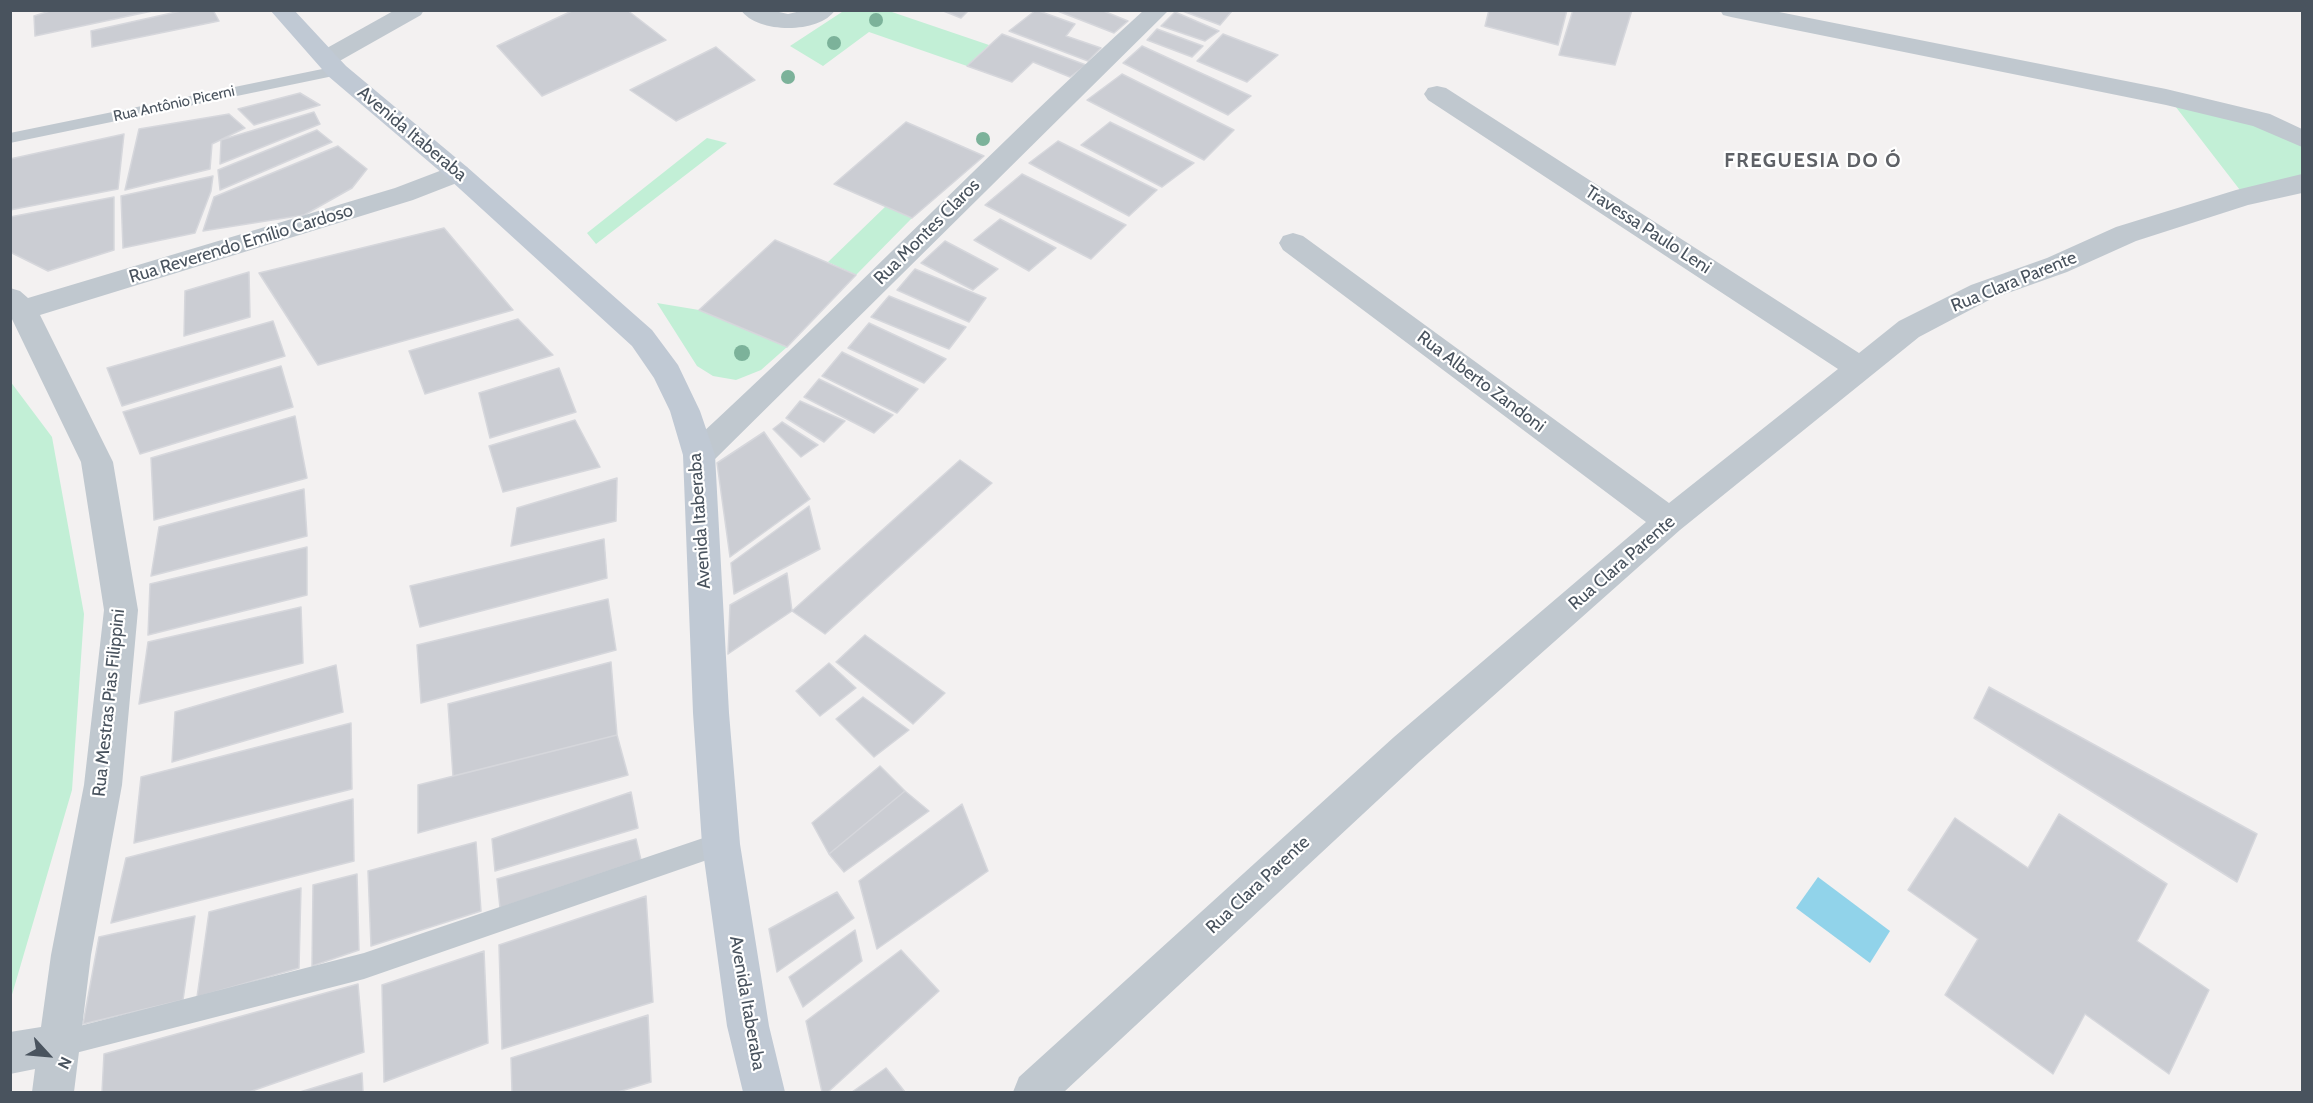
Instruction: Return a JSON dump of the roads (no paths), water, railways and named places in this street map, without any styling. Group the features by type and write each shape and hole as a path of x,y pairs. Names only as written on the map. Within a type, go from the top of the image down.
{"main road":[{"name":"Avenida Itaberaba","path":"281,10 332,65 458,173 642,338 667,373 685,411 699,455 711,714 721,844 748,1026 764,1092"}],"street":[{"path":"332,65 413,10"},
{"path":"752,10 778,21 793,22 810,19 824,10"},
{"name":"Rua Montes Claros","path":"699,455 784,376 1027,133 1158,10"},
{"path":"1731,10 2166,97 2261,120 2302,139"},
{"name":"Travessa Paulo Leni","path":"1437,94 1859,368"},
{"name":"Rua Reverendo Emílio Cardoso","path":"17,304 404,194 458,173"},
{"name":"Rua Clara Parente","path":"1034,1092 1407,749 1669,521 1909,329 1981,292 2057,265 2126,234 2245,196 2290,188 2302,183"},
{"name":"Rua Alberto Zandoni","path":"1293,243 1669,521"},
{"name":"Rua Mestras Pias Filippini","path":"17,304 97,462 121,610 103,785 71,955 53,1092"},
{"path":"10,1053 60,1044"}],"lane":[{"name":"Rua Antônio Picerni","path":"10,138 332,65"},
{"path":"60,1044 364,966 721,844"}],"water":[{"path":"1818,877 1890,931 1870,963 1796,908"}],"district":[{"name":"FREGUESIA DO Ó","path":"1813,161"}]}
